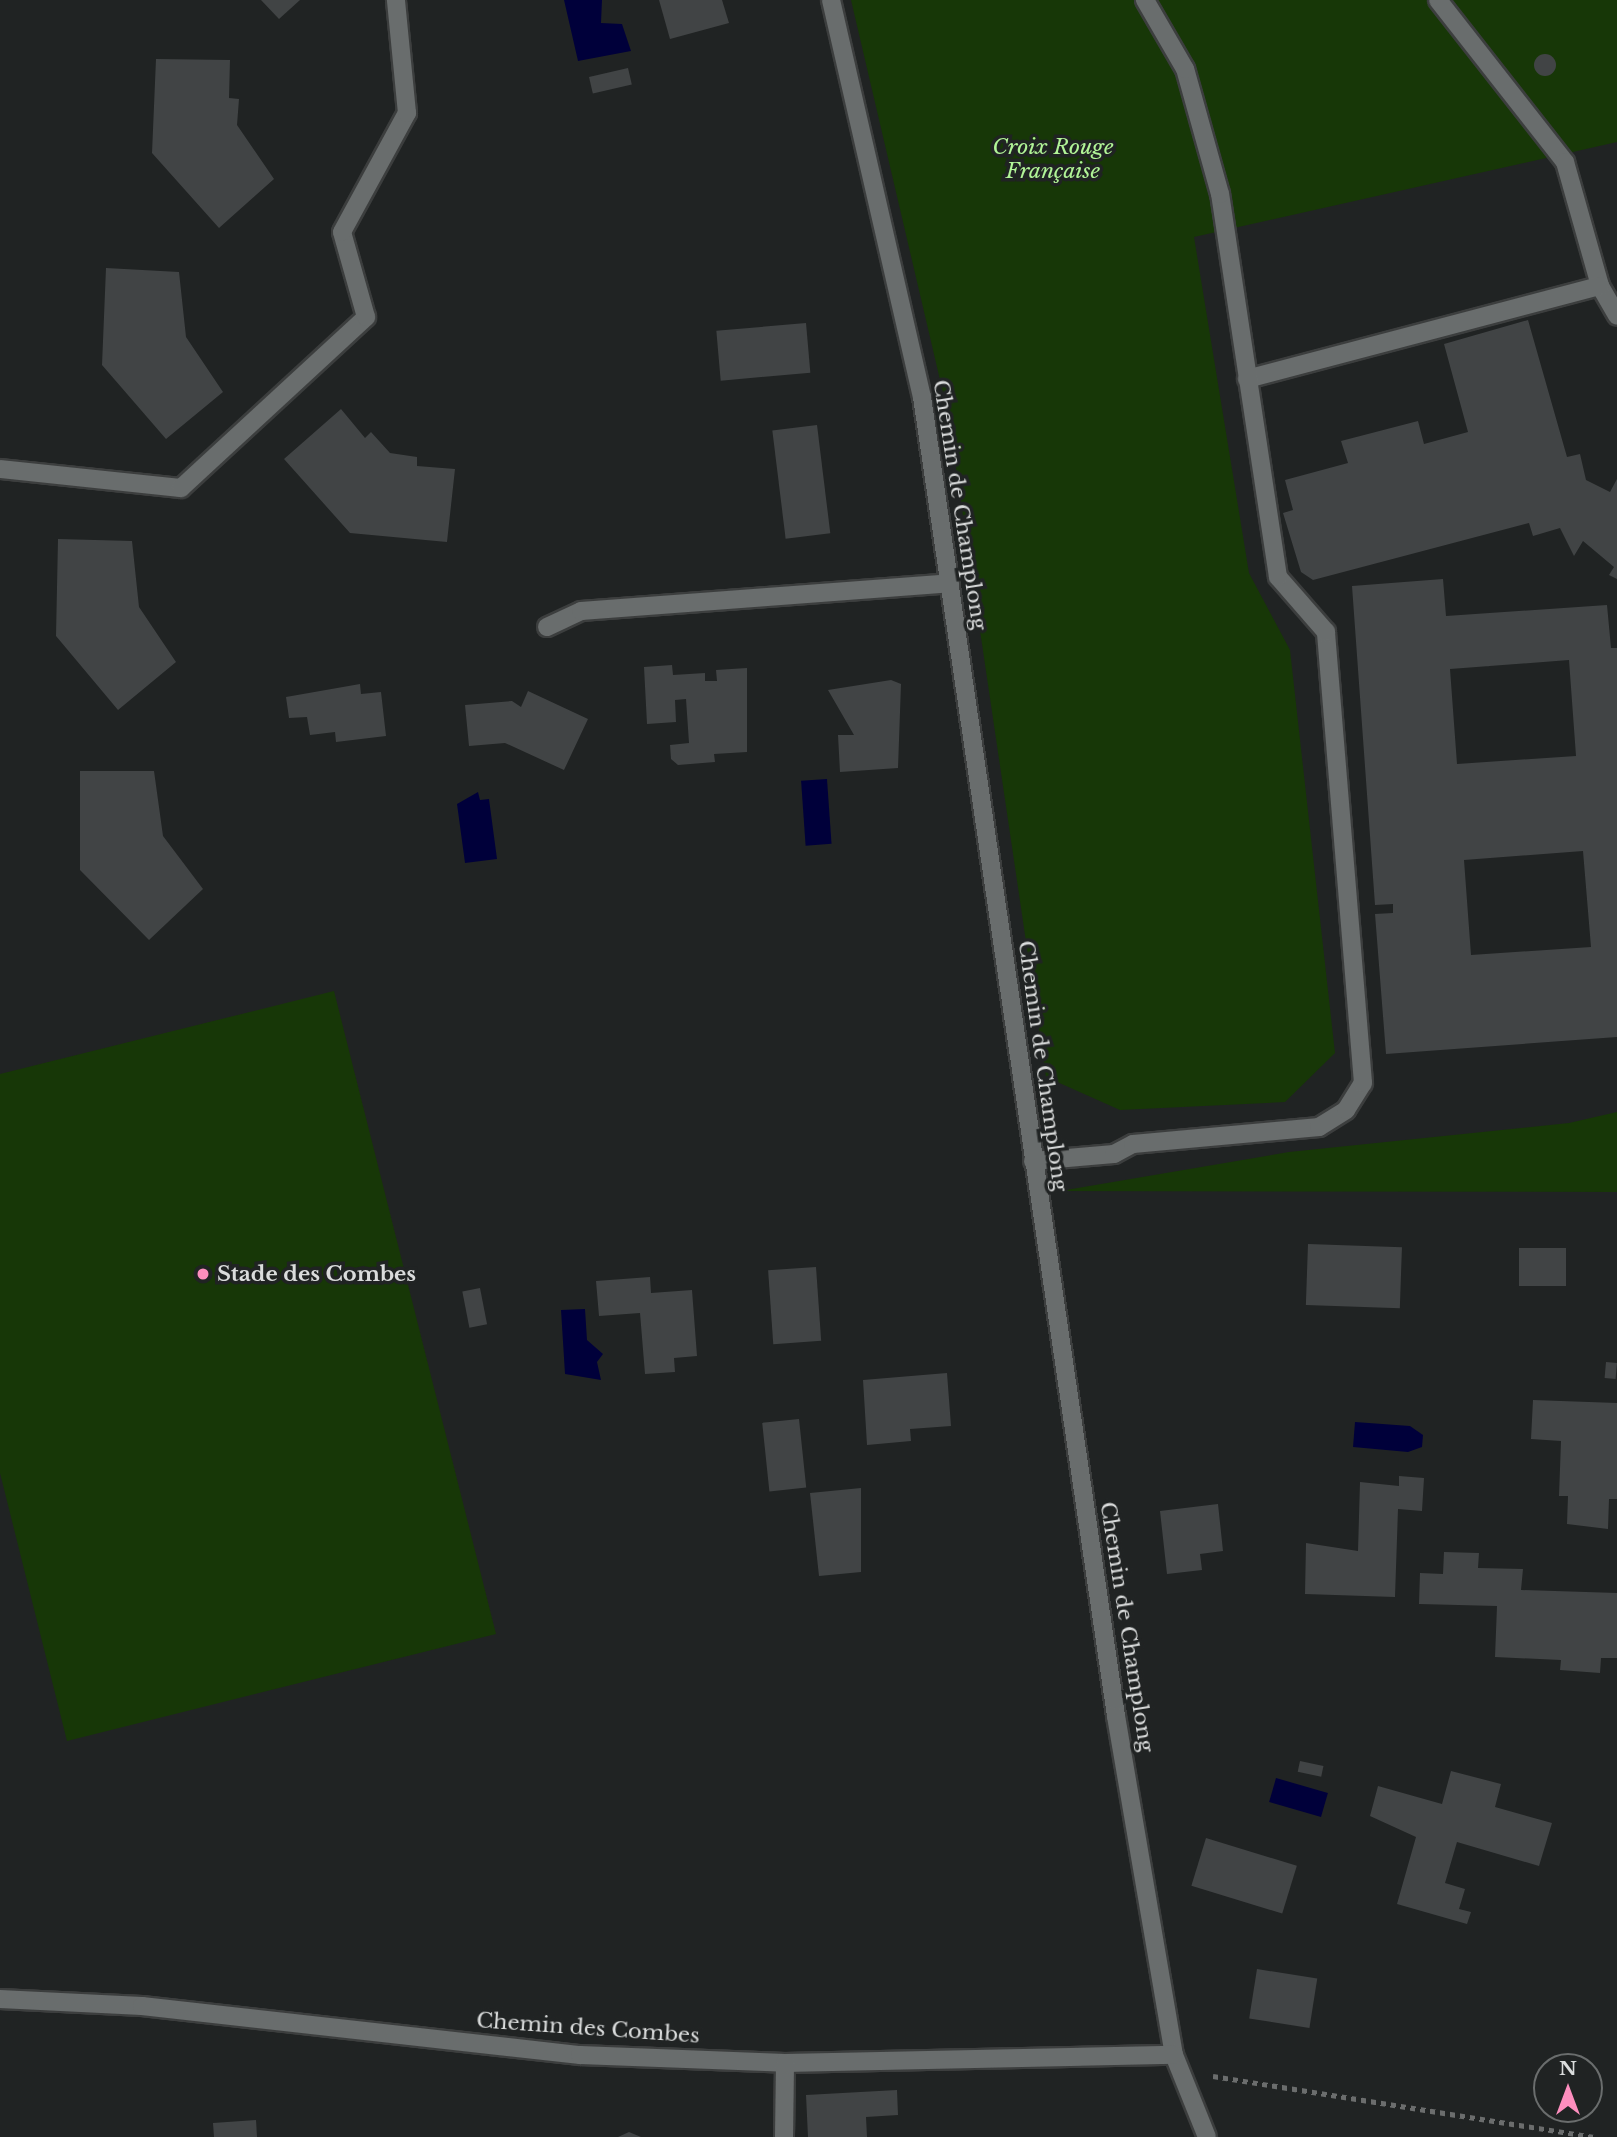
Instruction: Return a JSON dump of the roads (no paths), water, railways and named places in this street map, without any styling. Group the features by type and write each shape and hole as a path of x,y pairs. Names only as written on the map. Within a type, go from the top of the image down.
{"street":[{"path":"0,469 181,488 366,317 342,232 407,113 396,0"},
{"name":"Chemin de Champlong","path":"831,0 922,397 1033,1161 1174,2055 1184,2071 1207,2137"},
{"path":"1033,1161 1114,1154 1133,1144 1319,1127 1346,1110 1363,1083 1326,632 1278,577 1220,194 1185,69 1145,0"},
{"path":"1438,0 1565,162 1600,286 1617,315"},
{"path":"1247,379 1600,286"},
{"path":"547,627 581,611 950,583"},
{"name":"Chemin des Combes","path":"0,1999 142,2007 580,2055 785,2063 1174,2055"},
{"path":"784,2137 785,2063"}],"place":[{"name":"Stade des Combes","path":"203,1274"}],"park label":[{"name":"Croix Rouge Française","path":"1053,159"}]}
